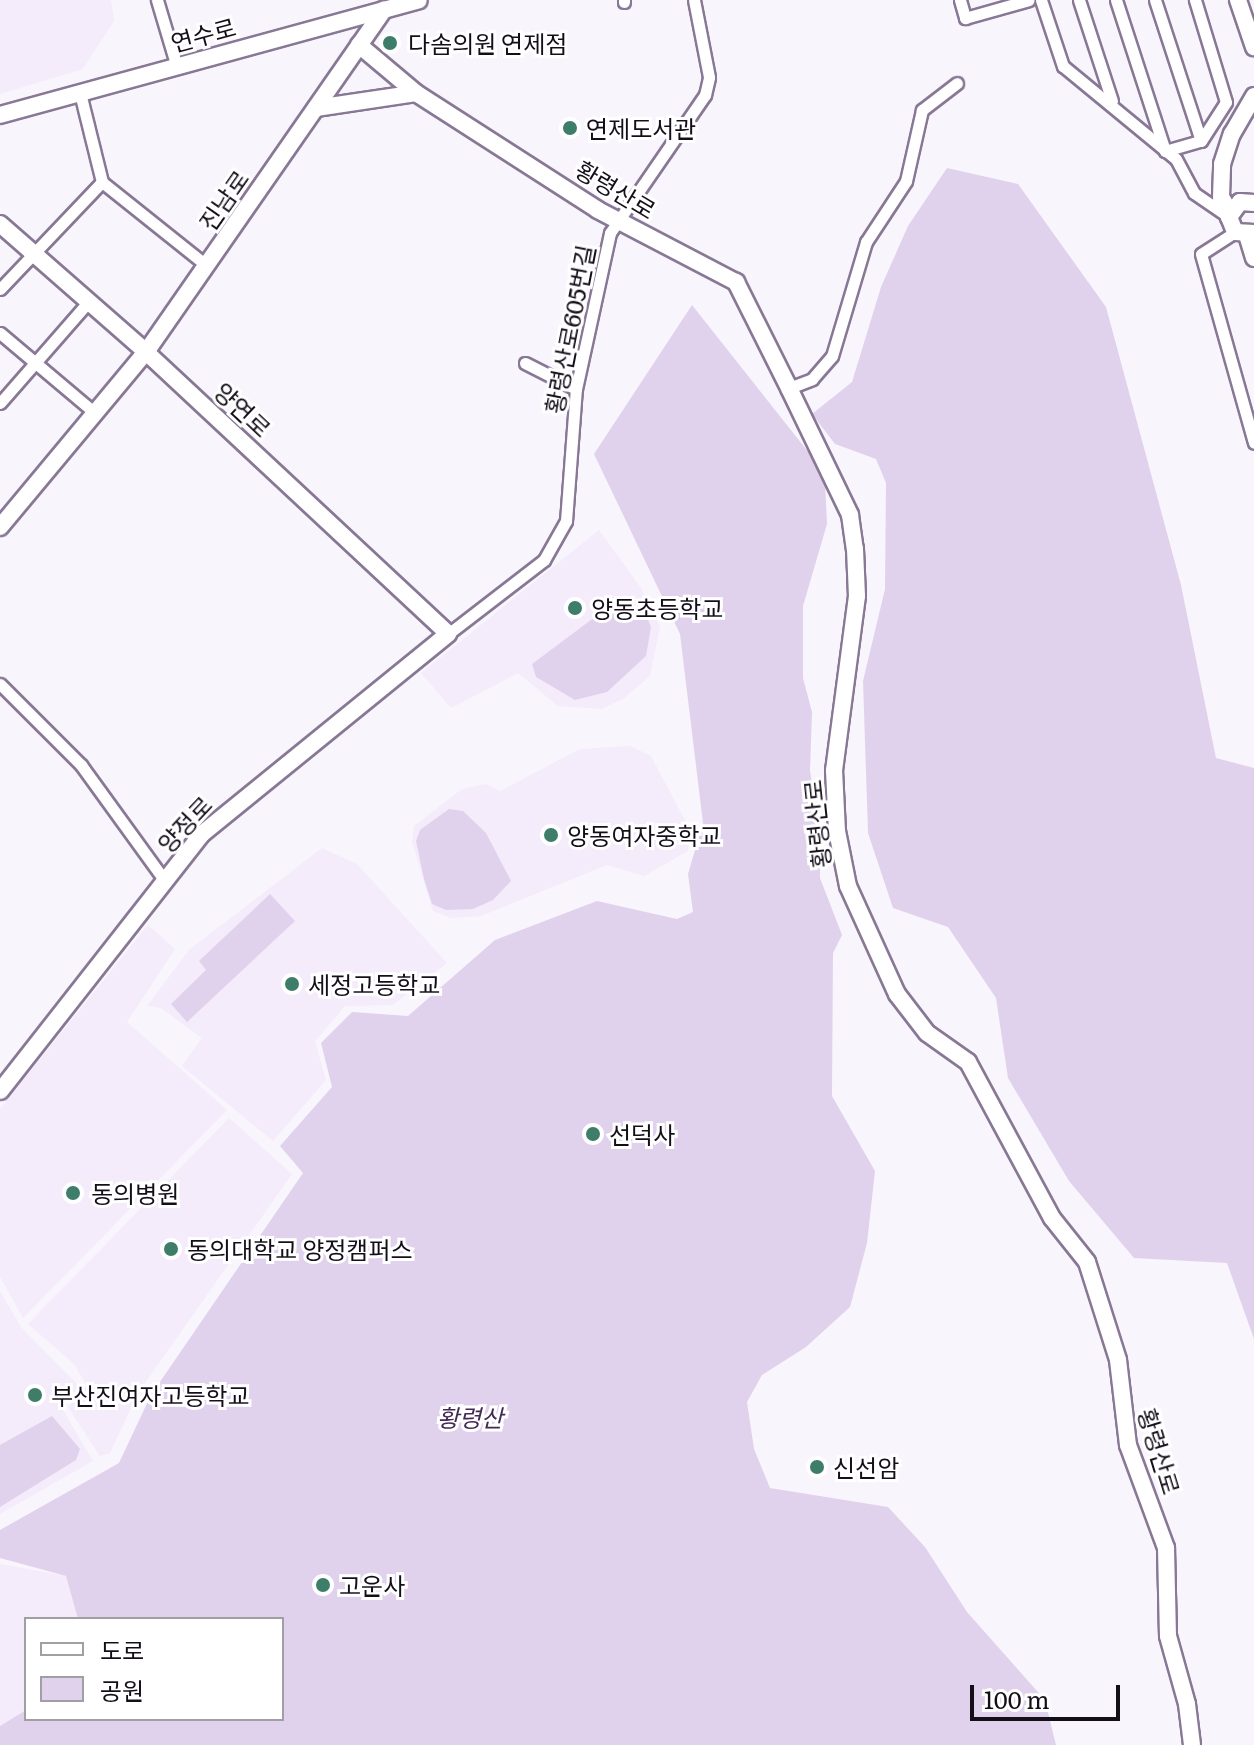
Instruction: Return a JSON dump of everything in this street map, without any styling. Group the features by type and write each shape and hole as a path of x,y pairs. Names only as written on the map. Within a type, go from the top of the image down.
{"street":[{"path":"157,0 177,67"},
{"name":"연수로","path":"0,115 419,0"},
{"name":"황령산로605번길","path":"448,634 544,560 566,521 576,389 610,233 705,95 708,63 694,0"},
{"path":"960,0 965,18 1029,0"},
{"path":"1041,0 1063,66 1112,101 1185,170 1194,193 1241,219"},
{"path":"1079,0 1112,101"},
{"path":"1116,0 1165,151"},
{"path":"1155,0 1201,141"},
{"path":"1165,151 1201,141 1226,102 1195,0"},
{"path":"1238,0 1254,47"},
{"name":"진남로","path":"0,527 146,352 384,10"},
{"name":"황령산로","path":"359,45 416,93 618,222 736,282 789,388 850,515 855,549 857,596 834,770 837,831 848,886 897,994 927,1033 968,1062 1052,1218 1087,1262 1118,1360 1128,1445 1166,1548 1168,1636 1187,1704 1192,1745"},
{"path":"789,388 812,379 832,356 866,242 906,181 922,110 957,83"},
{"path":"80,93 102,182 206,265"},
{"path":"316,108 416,93"},
{"path":"1226,102 1249,103 1225,153 1219,187 1241,219 1254,258"},
{"path":"0,289 102,182"},
{"path":"1241,219 1201,254 1254,443"},
{"name":"양연로","path":"0,224 146,352 448,634"},
{"path":"0,403 89,301"},
{"path":"0,333 95,413"},
{"path":"525,363 576,389"},
{"name":"양정로","path":"0,1091 201,835 448,634"},
{"path":"0,684 81,765 165,881"}],"shaded area":[{"path":"0,0 111,0 114,21 83,69 0,94"},
{"name":"양동초등학교","path":"599,530 641,588 660,627 650,676 623,699 601,709 558,706 518,673 451,708 421,673"},
{"name":"양동여자중학교","path":"631,746 651,756 689,828 688,851 644,876 607,865 481,916 451,918 433,911 412,842 414,826 462,789 486,784 500,791 580,749"},
{"name":"세정고등학교","path":"322,848 357,864 447,963 393,1005 345,1006 315,1041 326,1080 273,1141 182,1066 202,1038 161,1008 147,1006 189,950"},
{"name":"동의병원","path":"148,925 175,949 127,1022 227,1110 23,1318 0,1277 0,1109"},
{"name":"동의대학교 양정캠퍼스","path":"229,1118 292,1174 138,1393 110,1453 100,1456 68,1407 87,1386 74,1364 28,1324"},
{"name":"부산진여자고등학교","path":"0,1291 21,1327 79,1386 60,1405 93,1461 0,1514"},
{"path":"0,1564 66,1576 77,1617 24,1617 24,1711 0,1726"}],"green space":[{"path":"947,168 1018,184 1106,307 1181,585 1216,758 1254,768 1254,1339 1227,1263 1134,1258 1069,1181 1008,1078 996,998 948,927 893,908 868,833 863,681 885,589 886,483 876,459 835,444 812,414 852,382 881,287 908,226"},
{"name":"황령산","path":"692,305 813,458 825,482 827,524 803,606 803,678 812,712 810,771 820,828 820,878 842,935 833,953 832,1096 875,1171 867,1243 850,1307 806,1347 762,1375 747,1402 754,1449 770,1488 888,1507 925,1547 967,1612 1045,1700 1056,1745 0,1745 0,1726 24,1711 24,1721 284,1721 284,1617 77,1617 66,1576 0,1558 0,1530 119,1463 151,1395 303,1173 280,1146 332,1087 321,1043 352,1012 408,1016 495,940 597,901 677,919 693,912 688,874 703,823 680,634 594,454"},
{"path":"629,600 640,600 651,627 646,656 607,692 575,700 536,677 532,664 603,611"},
{"path":"449,809 463,811 486,833 511,881 493,900 473,909 446,910 432,904 424,879 416,841 420,830"},
{"path":"270,894 295,921 187,1022 171,1004 206,970 199,961"},
{"path":"52,1416 80,1449 76,1460 0,1507 0,1445"}],"place":[{"name":"다솜의원 연제점","path":"390,43"},
{"name":"연제도서관","path":"570,128"},
{"name":"양동초등학교","path":"575,608"},
{"name":"양동여자중학교","path":"551,835"},
{"name":"세정고등학교","path":"292,984"},
{"name":"선덕사","path":"593,1134"},
{"name":"동의병원","path":"73,1193"},
{"name":"동의대학교 양정캠퍼스","path":"171,1249"},
{"name":"부산진여자고등학교","path":"35,1395"},
{"name":"신선암","path":"817,1467"},
{"name":"고운사","path":"323,1585"}]}
